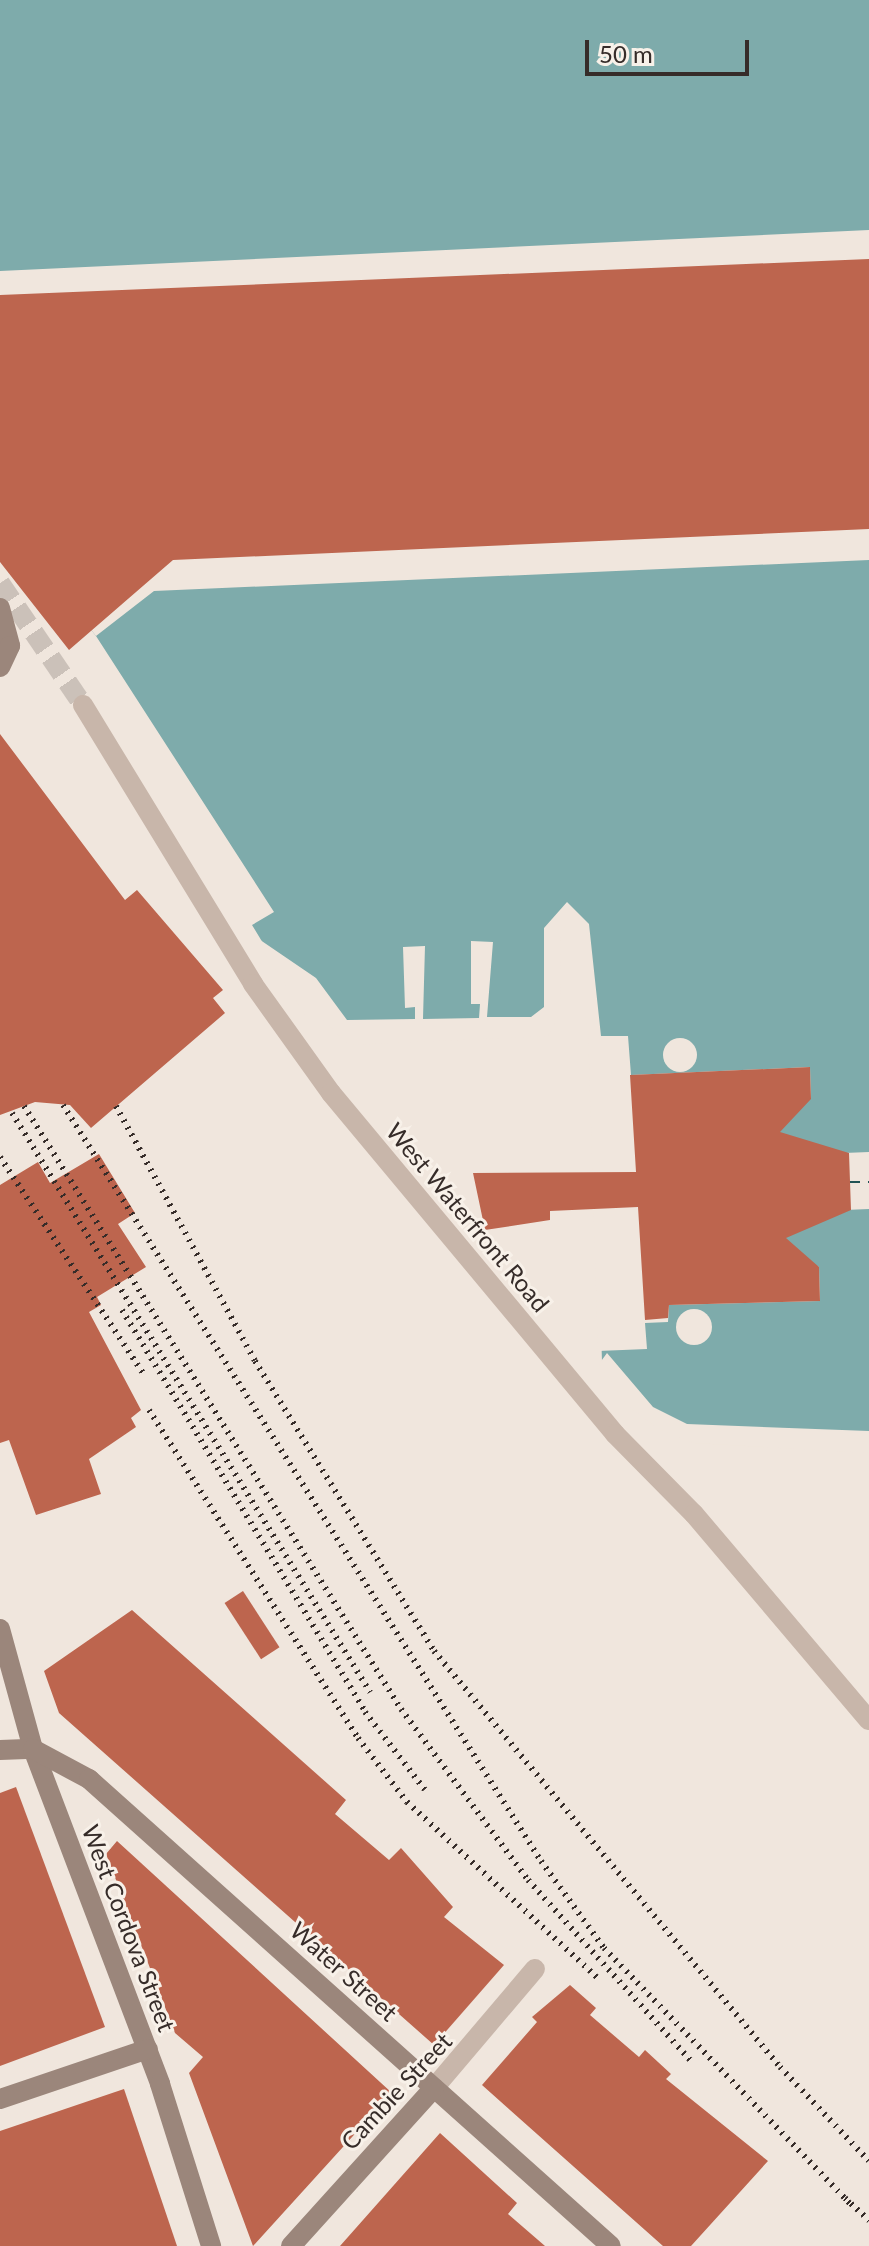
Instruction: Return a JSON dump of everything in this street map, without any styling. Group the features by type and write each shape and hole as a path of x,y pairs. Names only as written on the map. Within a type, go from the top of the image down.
{"main road":[{"path":"0,608 10,646 2,663"},
{"name":"West Cordova Street","path":"0,1629 33,1749 148,2049 211,2246"},
{"path":"0,1750 33,1749"},
{"name":"Water Street","path":"33,1749 89,1779 611,2246"},
{"path":"0,2099 148,2049"},
{"name":"Cambie Street","path":"291,2246 434,2088"}],"street":[{"name":"West Waterfront Road","path":"83,705 253,984 331,1093 615,1434 694,1514 869,1720"},
{"name":"Cambie Street","path":"434,2088 535,1969"}],"water":[{"path":"0,0 869,0 869,1449 659,1425 602,1362 592,1029 581,930 573,919 556,930 554,1023 350,1041 275,963 252,925 274,912 96,636 0,517"}],"pier":[{"path":"869,230 869,560 154,591 96,636 0,517 0,271"},
{"path":"567,902 589,924 601,1036 628,1036 631,1075 810,1067 811,1099 694,1104 697,1159 869,1152 869,1209 700,1216 819,1267 820,1301 669,1305 668,1322 645,1323 647,1349 598,1351 588,1030 570,922 560,931 561,1012 548,1036 349,1045 321,1018 310,1022 253,935 316,978 347,1020 415,1019 415,1007 405,1008 403,947 425,946 423,1019 479,1018 480,1004 471,1004 471,941 493,942 487,1017 531,1017 544,1007 544,928"},
{"path":"680,1038 692,1043 697,1055 692,1067 680,1072 668,1067 663,1055 668,1043"},
{"path":"694,1309 707,1314 712,1327 707,1340 694,1345 681,1340 676,1327 681,1314"},
{"path":"607,1353 653,1407 687,1424 869,1431 869,1453 694,1443 657,1428 627,1405 599,1364"}],"building":[{"path":"869,259 869,529 173,560 69,650 0,562 0,295"},
{"path":"0,734 125,900 137,890 223,990 213,998 225,1013 91,1128 70,1105 35,1102 0,1115"},
{"path":"810,1067 811,1099 780,1132 849,1153 851,1210 786,1238 819,1267 820,1301 669,1305 668,1318 645,1320 638,1207 550,1211 550,1220 485,1230 473,1173 636,1172 630,1075"},
{"path":"99,1154 135,1213 118,1224 146,1267 97,1297 101,1305 89,1312 141,1410 131,1418 136,1427 89,1459 101,1494 36,1515 9,1440 0,1443 0,1185 38,1162 50,1183"},
{"path":"243,1591 279,1647 261,1659 225,1603"},
{"path":"132,1610 346,1800 335,1814 389,1860 401,1848 453,1907 444,1917 504,1965 434,2045 59,1713 44,1671"},
{"path":"16,1787 105,2027 0,2066 0,1793"},
{"path":"117,1841 392,2093 253,2246 189,2073 203,2057 175,2033 106,1854"},
{"path":"570,1985 596,2008 590,2015 639,2057 645,2050 671,2074 666,2079 768,2161 691,2246 663,2246 482,2085 537,2022 532,2017"},
{"path":"124,2089 177,2246 0,2246 0,2131"},
{"path":"440,2133 517,2203 508,2214 545,2246 340,2246"}],"ferry route":[{"path":"850,1182 869,1182"}],"tunnel":[{"path":"0,583 83,705"}],"railway":[{"path":"63,1105 541,1861 604,1948 851,2205"},
{"path":"24,1106 401,1709 528,1880 691,2061"},
{"path":"116,1106 255,1361 434,1651 780,2067 869,2161"},
{"path":"12,1113 370,1692"},
{"path":"0,1157 145,1376"},
{"path":"122,1310 365,1712 425,1790"},
{"path":"149,1410 358,1738 407,1802 600,1980"},
{"path":"845,2198 869,2220"}]}
